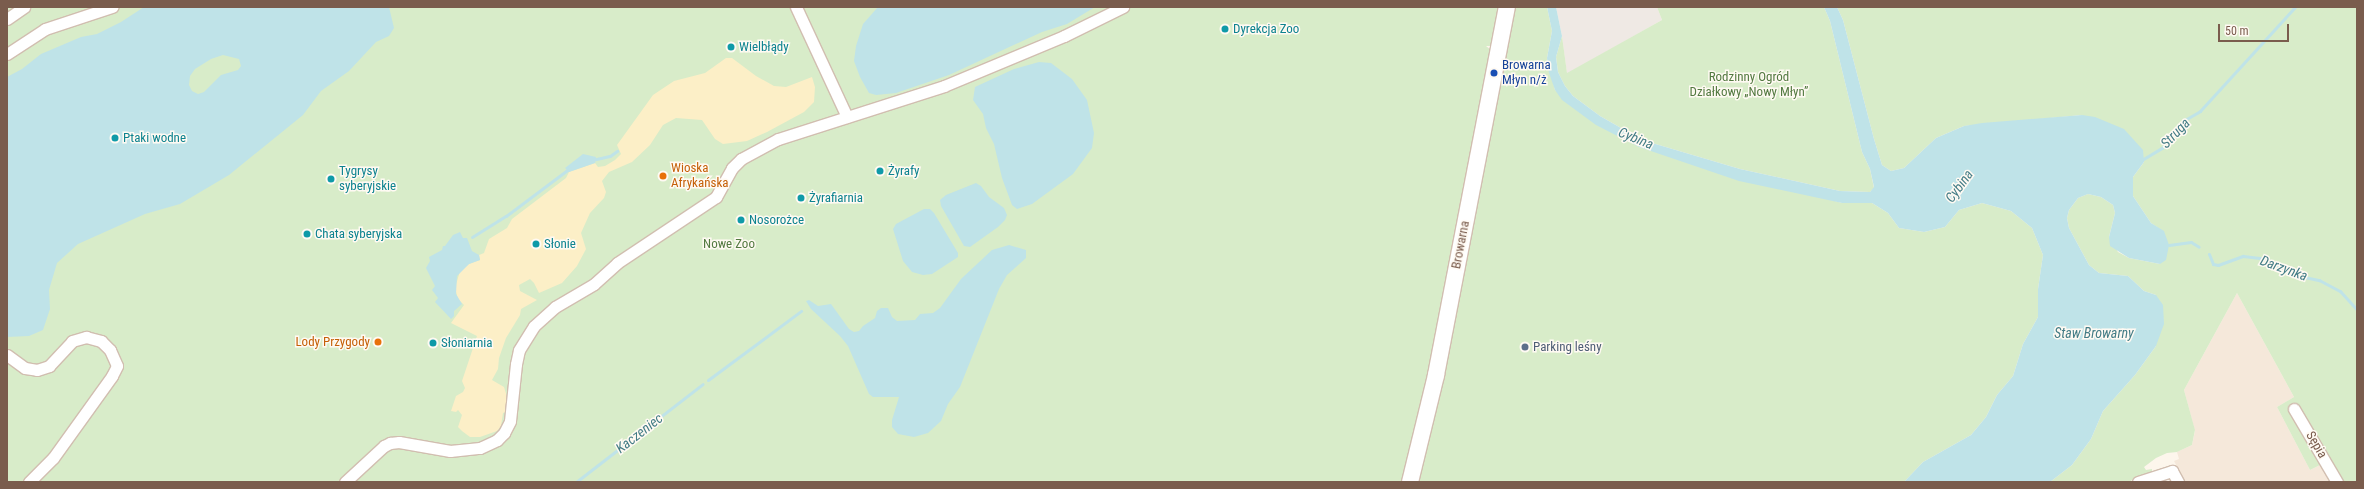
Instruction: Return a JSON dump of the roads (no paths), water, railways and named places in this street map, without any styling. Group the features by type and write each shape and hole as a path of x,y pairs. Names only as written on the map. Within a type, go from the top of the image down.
{"street":[{"path":"7,19 24,7"},
{"path":"7,54 45,29 112,7"},
{"path":"796,7 847,117"},
{"path":"346,482 384,446 390,443 399,442 450,451 480,448 497,440 504,433 510,421 519,350 534,326 543,316 555,307 594,284 617,263 716,197 732,168 741,159 778,139 944,86 1064,36 1123,7"},
{"name":"Browarna","path":"1410,482 1434,388 1507,7"},
{"path":"7,355 25,368 37,370 49,366 72,342 86,337 101,341 110,350 116,366 112,376 53,458 29,482"},
{"name":"Sępia","path":"2294,409 2337,482"},
{"path":"2138,482 2172,471 2178,482"}],"water":[{"path":"144,7 389,7 394,28 389,36 376,42 349,71 321,91 303,115 229,175 180,204 145,214 78,244 57,263 49,290 50,309 43,330 29,336 7,337 7,77 22,69 41,54 81,37 97,34 121,22","holes":["223,55 239,59 241,66 238,70 221,75 204,92 198,94 192,91 189,85 190,76 195,69 211,59"]},
{"path":"878,7 1095,7 1067,24 1042,32 949,75 896,93 876,95 869,93 860,77 854,61 856,46 863,24"},
{"name":"Staw Browarny","path":"1547,7 1556,7 1562,36 1556,57 1558,72 1565,86 1573,96 1600,116 1642,140 1740,169 1840,191 1870,192 1874,187 1870,169 1862,152 1830,21 1824,7 1837,7 1843,20 1882,165 1891,171 1904,168 1936,138 1964,126 1982,123 2082,115 2095,117 2124,129 2143,150 2144,162 2133,177 2133,196 2151,223 2164,231 2169,245 2166,260 2160,264 2129,258 2110,246 2109,237 2115,213 2113,205 2101,197 2088,194 2078,198 2069,210 2067,218 2069,228 2089,265 2099,273 2128,276 2144,291 2156,295 2163,305 2164,324 2156,346 2135,375 2103,411 2091,439 2072,465 2050,482 1904,482 1923,462 1971,435 1986,417 1997,395 2013,376 2023,344 2038,317 2038,289 2043,255 2032,228 2011,211 1982,203 1959,210 1945,227 1924,232 1899,228 1888,213 1872,203 1842,203 1739,181 1639,147 1596,125 1562,100 1555,90 1549,73 1547,58 1552,31"},
{"path":"1039,62 1051,63 1072,79 1087,100 1094,133 1092,148 1073,174 1032,204 1017,209 1012,205 1002,178 994,144 986,128 983,114 973,100 975,87 1014,69"},
{"path":"583,154 596,157 595,163 569,172 565,168"},
{"path":"976,183 981,186 989,197 1004,208 1007,215 1005,220 998,227 970,247 964,246 941,206 940,200 946,195"},
{"path":"924,209 930,209 934,213 958,253 958,257 932,274 923,275 912,272 903,261 893,229 896,224"},
{"path":"460,232 463,238 467,238 472,251 479,255 480,260 469,264 457,276 456,294 462,304 454,311 454,316 451,319 435,302 438,298 432,290 435,286 426,268 430,261 429,257 442,250 443,246 445,246 453,235"},
{"path":"1009,245 1026,250 1026,258 1007,275 999,289 960,387 948,404 941,421 928,433 914,437 898,434 892,427 892,420 899,397 873,397 869,394 848,346 840,336 811,309 806,301 809,300 818,306 831,304 849,329 854,332 859,331 863,326 875,318 877,311 881,308 888,308 892,317 897,321 915,320 920,314 933,313 940,308 961,279 992,250"}],"waterway":[{"name":"Struga","path":"2140,161 2162,148 2183,121 2200,111 2295,7"},
{"path":"592,160 610,156 617,151"},
{"path":"472,237 506,216 570,168"},
{"name":"Darzynka","path":"2169,245 2191,242 2199,247"},
{"name":"Darzynka","path":"2209,254 2213,264 2218,265 2243,256 2266,259 2295,275 2319,280 2340,291 2357,310"},
{"name":"Kaczeniec","path":"708,380 801,311"},
{"name":"Kaczeniec","path":"576,482 703,384"}],"place":[{"name":"Dyrekcja Zoo","path":"1225,29"},
{"name":"Wielbłądy","path":"731,47"},
{"name":"Browarna Młyn n/ż","path":"1494,73"},
{"name":"Ptaki wodne","path":"115,138"},
{"name":"Żyrafy","path":"880,171"},
{"name":"Wioska Afrykańska","path":"663,176"},
{"name":"Tygrysy syberyjskie","path":"331,179"},
{"name":"Żyrafiarnia","path":"801,198"},
{"name":"Nosorożce","path":"741,220"},
{"name":"Chata syberyjska","path":"307,234"},
{"name":"Słonie","path":"536,244"},
{"name":"Lody Przygody","path":"378,342"},
{"name":"Słoniarnia","path":"433,343"},
{"name":"Parking leśny","path":"1525,347"}],"park label":[{"name":"Rodzinny Ogród Działkowy „Nowy Młyn”","path":"1749,86"},
{"name":"Nowe Zoo","path":"729,244"}],"water label":[{"name":"Cybina","path":"1636,138"},
{"name":"Cybina","path":"1959,186"}]}
